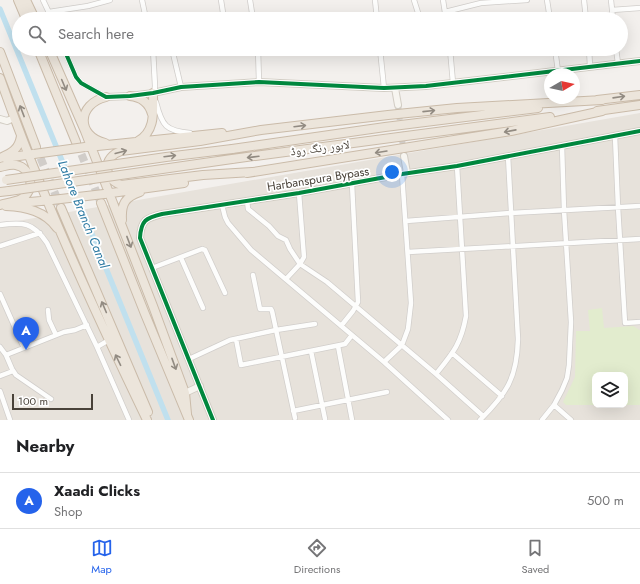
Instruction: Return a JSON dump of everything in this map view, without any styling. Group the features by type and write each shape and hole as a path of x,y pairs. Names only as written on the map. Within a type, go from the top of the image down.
{"highway":[{"path":"18,0 23,12"},
{"path":"26,0 32,12"},
{"path":"0,52 64,239 108,340 147,420"},
{"path":"41,56 76,142"},
{"path":"51,56 85,131 97,141 113,144"},
{"path":"0,78 21,135 33,152"},
{"path":"137,142 148,133 152,126 153,93"},
{"name":"لاہور رنگ روڈ","path":"3,180 385,127 640,94"},
{"path":"130,96 143,100 148,105 151,111 152,119"},
{"path":"106,97 92,102 85,115 85,131 88,147 123,227 185,393 188,417"},
{"path":"0,158 33,152 202,134 261,130 457,108 602,100"},
{"name":"لاہور رنگ روڈ","path":"0,192 232,159 640,106"},
{"path":"0,205 151,188 511,131 602,111"},
{"path":"252,172 203,175 121,185 111,180 107,170 109,160 116,153 121,151 200,141 261,130"},
{"path":"0,158 15,150 19,146 21,135"},
{"path":"0,167 10,165 21,167 28,174 31,185 29,190 21,199 0,205"},
{"path":"123,227 122,213 123,204 126,199 138,192 151,188"},
{"path":"101,203 188,417"},
{"path":"0,205 24,207 40,213 54,224 64,239"},
{"path":"61,208 151,420"}],"street":[{"path":"43,0 49,12 88,6 110,0"},
{"path":"86,0 88,6"},
{"path":"142,0 145,12"},
{"path":"221,0 223,12"},
{"path":"250,0 252,12"},
{"path":"374,0 376,12"},
{"path":"414,0 418,12"},
{"path":"443,0 445,12 481,4 527,0"},
{"path":"547,0 549,12"},
{"path":"584,0 585,12"},
{"path":"611,0 612,10 640,8"},
{"path":"67,56 76,77 81,83 106,97 153,93 181,87 259,82 395,88 544,73"},
{"path":"153,56 155,86 153,93 164,125 175,132 202,134"},
{"path":"174,56 181,87"},
{"path":"258,56 259,82"},
{"path":"381,56 384,88"},
{"path":"451,56 454,83"},
{"path":"556,56 558,68"},
{"path":"589,56 590,66"},
{"path":"617,56 618,63"},
{"path":"577,68 640,61"},
{"path":"395,88 398,105"},
{"path":"0,119 7,121 14,118"},
{"name":"Harbanspura Bypass","path":"152,268 140,238 142,224 150,217 457,166 640,131"},
{"path":"615,136 625,323 640,322"},
{"path":"542,420 554,405 565,384 569,365 571,322 564,210 562,146"},
{"path":"384,362 402,345 408,329 411,303 404,156"},
{"path":"247,200 248,209 269,226 278,236 286,240 300,264 327,282 402,345 436,374 482,418 502,396 517,363 518,339 508,156"},
{"path":"436,374 456,349 463,333 466,316 457,166"},
{"path":"341,326 358,302 352,184"},
{"path":"286,279 300,264 304,257 299,193"},
{"path":"222,204 224,216 233,230 251,250 384,362 447,420"},
{"path":"406,221 512,213 640,206"},
{"path":"0,225 23,223 31,226 40,233 49,246 87,325 129,420"},
{"path":"0,246 40,233"},
{"path":"408,252 640,239"},
{"path":"213,420 152,268 205,250 225,293"},
{"path":"181,258 203,308"},
{"path":"253,275 260,309 271,309 272,311 295,418"},
{"path":"0,294 24,348"},
{"path":"48,310 56,335"},
{"path":"189,359 236,339 276,330 315,324"},
{"path":"6,355 64,332 75,330 87,325"},
{"path":"236,339 241,365 346,344 352,335"},
{"path":"97,347 108,340"},
{"path":"338,346 352,420"},
{"path":"0,347 6,355 16,375 51,400"},
{"path":"311,351 326,419"},
{"path":"452,353 502,396"},
{"path":"0,376 13,371"},
{"path":"185,393 200,386"},
{"path":"0,391 2,404 10,420"},
{"path":"293,411 387,392"},
{"path":"554,405 571,420"}],"shaded area":[{"path":"640,113 640,420 0,420 0,224"}],"green space":[{"path":"602,308 604,328 633,326 640,330 640,405 628,405 628,372 592,372 592,405 566,405 563,402 575,377 576,331 590,331 588,310"}],"waterway":[{"name":"Lahore Branch Canal","path":"0,9 12,38"},
{"name":"Lahore Branch Canal","path":"19,56 168,420"}],"tunnel":[{"path":"398,105 404,156"},
{"path":"77,143 100,201"},
{"path":"36,147 61,208"}],"cycle path":[{"path":"67,56 76,77 81,83 106,97 153,93 181,87 259,82 384,88 426,86 640,61"},
{"path":"213,420 140,238 145,221 162,214 299,193 402,174 457,166 640,131"}],"place":[{"name":"Xaadi Clicks","path":"26,350"}]}
